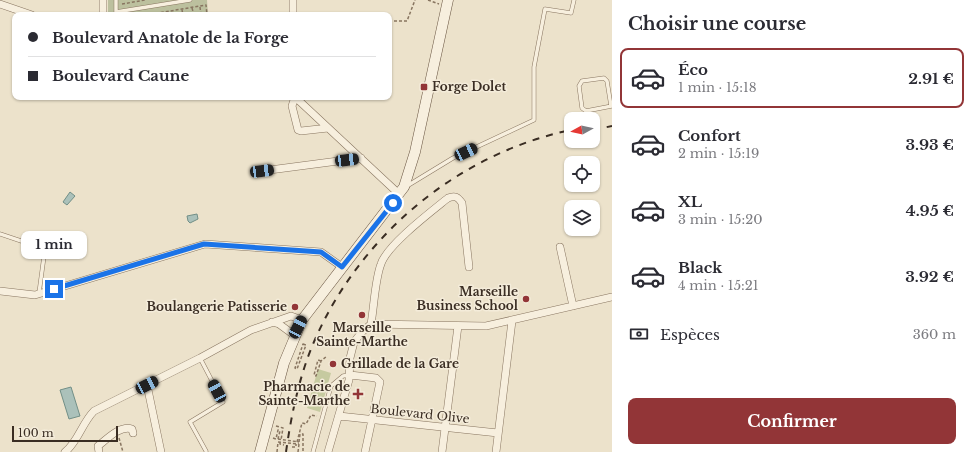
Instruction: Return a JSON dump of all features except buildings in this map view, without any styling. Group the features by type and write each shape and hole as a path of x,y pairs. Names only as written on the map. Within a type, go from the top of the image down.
{"main road":[{"path":"260,452 284,363 294,335 302,320 401,191 415,152 447,4"}],"street":[{"path":"103,0 103,12"},
{"path":"293,0 293,12"},
{"path":"0,4 23,12"},
{"path":"294,100 292,106 298,130 301,132 328,128"},
{"path":"298,100 361,158 401,191"},
{"path":"262,171 361,158"},
{"path":"328,452 350,375 351,353 354,342 371,324 381,264 387,254 414,226 448,198 453,196 458,197 462,203 469,267"},
{"path":"0,291 35,295 204,244 321,252 342,267"},
{"path":"560,247 573,306"},
{"path":"371,324 486,326 612,297"},
{"path":"65,452 74,441 87,418 94,411 200,358 251,330 291,316 302,320"},
{"path":"496,452 512,321"},
{"path":"271,322 279,324 294,335"},
{"path":"442,452 458,326"},
{"path":"350,375 376,378 380,382 365,452"},
{"path":"147,385 160,452"},
{"name":"Boulevard Olive","path":"339,416 498,433"},
{"path":"99,452 98,446 116,433 125,428 132,429 133,433"}],"lane":[{"path":"116,2 116,12 190,0"},
{"path":"401,191 453,158 534,120 534,67 545,9 571,13 574,0"},
{"path":"604,78 607,81 611,106 586,111 582,108 579,86 582,81 604,78"},
{"path":"0,234 45,249 39,293"},
{"path":"200,358 223,402 190,422 206,451"},
{"path":"313,452 332,386 342,376 350,375"}],"path":[{"path":"116,2 145,0"},
{"path":"392,21 407,21 415,0"},
{"path":"428,0 447,4"},
{"path":"170,12 206,5 207,12"},
{"path":"200,6 201,12"},
{"path":"192,8 193,12"},
{"path":"337,325 356,325 362,332"},
{"path":"303,344 306,345 297,368 295,368 297,362 303,344"},
{"path":"321,361 316,376 314,376 318,360 321,361 327,356"},
{"path":"292,447 296,447 302,423 306,424 311,415 322,417"},
{"path":"276,426 283,428 281,442 278,442 277,452"},
{"path":"273,438 276,439 278,430 280,430 278,439 284,445"},
{"path":"116,433 123,452"},
{"path":"298,452 299,444 297,442 299,442 300,434 303,434 303,452"},
{"path":"281,442 297,442"}],"green space":[{"path":"108,0 207,0 208,12 108,12"},
{"path":"318,369 331,373 320,412 307,408"}],"water":[{"path":"70,192 75,196 67,205 63,202"},
{"path":"197,214 198,219 190,223 188,221 187,216"},
{"path":"71,387 80,416 69,419 60,390"}],"railway":[{"path":"600,129 612,126"},
{"path":"286,452 290,426 302,374 311,349 330,309 354,272 382,238 414,208 449,181 488,159 528,142 564,132"}],"place":[{"name":"Forge Dolet","path":"424,87"},
{"name":"Marseille Business School","path":"526,299"},
{"name":"Boulangerie Patisserie","path":"295,307"},
{"name":"Marseille Sainte-Marthe","path":"362,315"},
{"name":"Grillade de la Gare","path":"333,364"},
{"name":"Pharmacie de Sainte-Marthe","path":"358,394"}],"route":[{"path":"54,289 204,244 321,252 342,267 393,203"}]}
